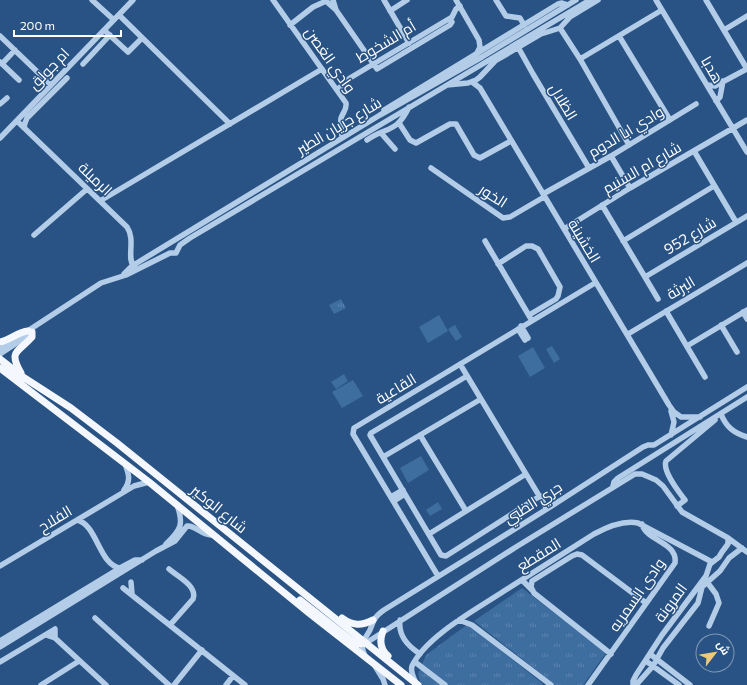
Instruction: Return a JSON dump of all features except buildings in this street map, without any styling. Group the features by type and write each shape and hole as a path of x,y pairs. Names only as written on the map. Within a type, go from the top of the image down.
{"main road":[{"path":"0,342 6,341 22,332 30,332 32,337 18,349 14,357 16,364 24,377"},
{"name":"شارع الوكير","path":"0,359 71,408 117,443 417,684"},
{"name":"شارع الوكير","path":"0,368 149,482 309,613 401,685"},
{"path":"0,373 8,375"},
{"path":"245,560 261,569 352,641 364,642"},
{"path":"325,610 332,612 348,623 362,625 373,620"},
{"path":"386,630 380,640 381,648 397,667"}],"street":[{"path":"92,0 114,20"},
{"name":"ام جولق","path":"0,138 133,0"},
{"name":"وادي الغصن","path":"273,0 346,105 346,109 341,118 342,138"},
{"path":"314,7 318,0"},
{"path":"384,0 409,43"},
{"path":"390,11 407,0"},
{"path":"456,0 478,37 480,44 477,53"},
{"path":"496,0 506,16 520,18 524,25"},
{"name":"شارع جريان الطير","path":"0,354 30,332 38,324 101,283 119,278 173,242 419,91 482,57 576,0"},
{"name":"شارع جريان الطير","path":"135,267 170,253 176,253 180,245 190,238 590,0"},
{"name":"شارع جريان الطير","path":"444,86 472,82 480,77 495,61 544,32 560,28 570,17 598,0"},
{"name":"هدبا","path":"656,0 747,152"},
{"path":"706,0 747,69 715,86 712,93"},
{"path":"290,25 314,7 328,1 376,66"},
{"path":"419,91 477,53 558,4 568,5"},
{"name":"أم الشخوط","path":"337,90 349,79 376,66 443,26 454,15 456,9 460,6"},
{"path":"580,59 662,10"},
{"path":"119,15 230,124"},
{"path":"724,30 747,16"},
{"path":"560,28 580,59 628,145"},
{"path":"104,30 128,52 142,38"},
{"path":"83,64 110,35"},
{"path":"0,36 51,85"},
{"path":"619,36 670,120"},
{"name":"أم الشخوط","path":"376,66 409,43 422,39"},
{"path":"480,44 487,47"},
{"name":"الظلال","path":"518,47 589,168"},
{"path":"15,50 1,63 19,80"},
{"path":"100,201 322,69"},
{"path":"480,77 480,88"},
{"path":"24,128 27,118 67,78"},
{"path":"716,101 720,97 723,81"},
{"name":"الخشينة","path":"472,82 480,88 595,283 628,334 673,412"},
{"path":"708,85 715,86"},
{"path":"0,104 7,98"},
{"name":"وادي ابا الدوم","path":"544,196 568,180 611,156 696,104"},
{"path":"367,140 392,129 399,123 409,107"},
{"name":"شارع ام السنيم","path":"564,229 630,188 747,120"},
{"name":"الرميلة","path":"16,121 129,229 132,237 131,262 135,267"},
{"path":"399,123 414,143 419,142 452,123 457,125 474,155 480,158 511,141"},
{"path":"381,133 395,148"},
{"path":"694,151 736,222"},
{"path":"611,156 630,188"},
{"name":"الخور","path":"431,168 503,218 510,217 544,196"},
{"path":"624,241 714,186"},
{"path":"34,235 87,188"},
{"path":"602,205 658,299"},
{"name":"شارع 952","path":"645,277 747,216"},
{"path":"485,241 498,264 530,318 558,296 560,287 538,249 532,246 526,246 498,264"},
{"path":"173,242 176,244 178,249"},
{"name":"البرثة","path":"628,334 747,263"},
{"name":"القاعية","path":"438,576 354,434 354,428 519,328 530,318 595,283"},
{"path":"666,311 706,377"},
{"path":"687,346 745,311 747,319"},
{"path":"721,325 737,352"},
{"path":"519,328 527,339"},
{"name":"شارع جريان الطير","path":"0,349 30,332"},
{"path":"460,364 547,509"},
{"path":"467,376 371,433 370,436 441,555 445,556 540,496"},
{"name":"جري الظبي","path":"364,642 373,620 384,610 547,509 643,447 654,445 747,387"},
{"name":"جري الظبي","path":"613,486 614,482 618,478 747,397"},
{"path":"383,457 481,399"},
{"path":"673,412 684,418 701,416"},
{"path":"671,435 674,426 673,412"},
{"path":"744,550 728,538 685,514 677,506 685,500 664,465 666,461 707,428 720,414 728,426 735,432 747,437"},
{"path":"420,435 466,511"},
{"path":"122,493 128,482 129,476 125,464"},
{"path":"429,534 526,474"},
{"name":"جري الظبي","path":"364,642 386,630 613,486 635,474 650,476 660,483 677,506"},
{"name":"الفلاح","path":"0,566 137,484 149,482"},
{"path":"393,499 404,492"},
{"path":"156,552 171,539 180,527 181,518 177,505"},
{"path":"77,520 86,525 110,565 109,574"},
{"name":"المقطع","path":"415,662 420,654 436,638 459,620 600,531 627,522 635,522 642,524 712,562"},
{"name":"وادى السمريه","path":"588,685 674,565 675,560 671,551 662,542 646,533 642,524"},
{"path":"0,647 175,541 187,526 192,527 206,535 214,535"},
{"name":"المرونة","path":"635,685 633,681 636,675 662,635 706,576 708,565 717,558 728,544 728,538"},
{"name":"المرونة","path":"635,685 653,666 663,648 698,603 702,587 720,571 732,555 744,550"},
{"path":"533,591 531,585 533,579 574,555 582,555 646,603"},
{"path":"0,641 109,574 135,560 142,560"},
{"path":"110,565 120,568"},
{"path":"169,569 192,587 195,593 193,599 170,625"},
{"path":"522,580 533,591 611,654"},
{"path":"131,582 132,594"},
{"path":"707,582 719,599 719,603 709,626"},
{"path":"85,595 88,587"},
{"path":"123,588 245,685"},
{"path":"96,618 168,685"},
{"path":"34,620 42,621"},
{"path":"400,620 399,632 406,642 420,654"},
{"path":"459,620 472,625 548,684"},
{"path":"0,662 55,629 55,638"},
{"path":"386,630 399,632"},
{"path":"46,635 55,638 106,685"},
{"path":"364,642 363,650 383,679 385,685"},
{"path":"174,685 202,650"},
{"path":"650,654 690,685"},
{"path":"43,684 79,661"},
{"path":"646,661 679,685"},
{"path":"417,684 411,670 415,662 445,685"},
{"path":"226,685 233,676"}],"green space":[{"path":"341,299 346,308 334,314 329,305"},
{"path":"439,315 448,331 428,343 419,327"},
{"path":"455,325 462,337 456,341 448,329"},
{"path":"552,346 560,359 554,363 546,349"},
{"path":"533,347 545,368 530,377 518,356"},
{"path":"344,374 348,381 336,389 331,382"},
{"path":"353,380 363,396 342,408 332,392"},
{"path":"421,456 429,470 408,483 400,468"},
{"path":"438,502 442,509 430,516 426,510"},
{"path":"522,588 606,653 583,685 555,685 474,621"},
{"path":"468,624 543,684 421,685 418,674 426,655"}]}
